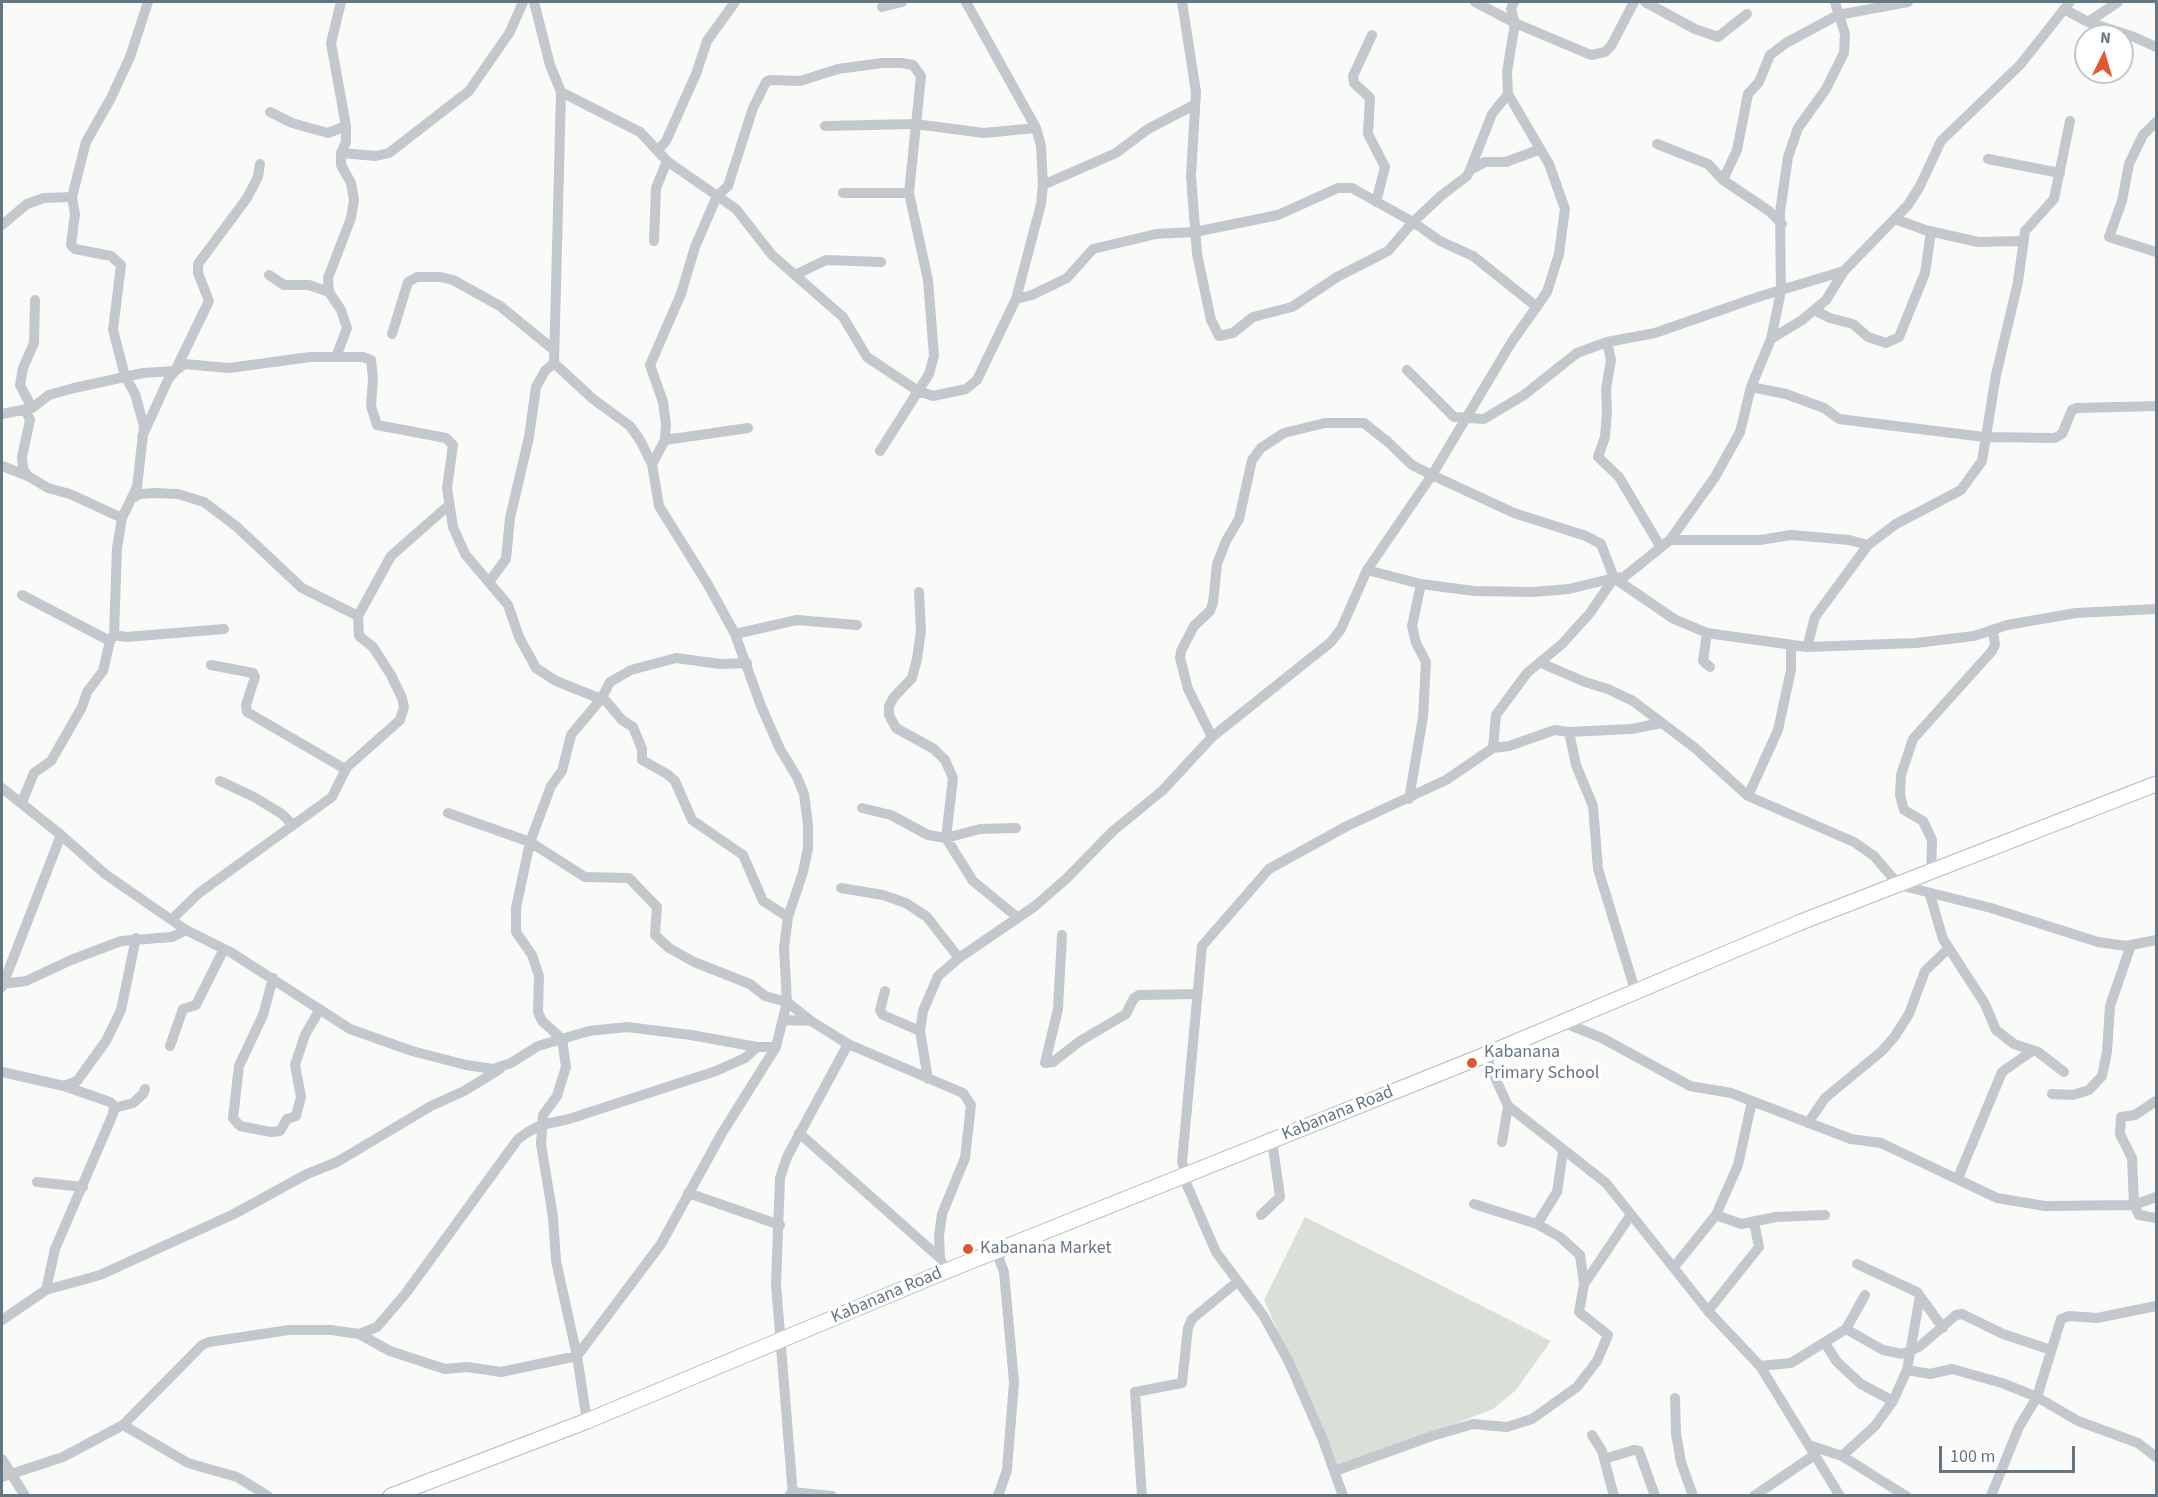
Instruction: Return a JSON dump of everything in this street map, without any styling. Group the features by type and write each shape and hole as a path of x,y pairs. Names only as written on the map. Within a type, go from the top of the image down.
{"street":[{"path":"22,802 34,773 51,761 82,707 87,692 103,671 112,638 117,549 122,518 137,487 144,426 135,394 125,376 113,330 117,291 122,274 121,265 111,256 75,249 71,245 75,214 72,197 86,142 111,98 130,57 148,2"},
{"path":"336,357 347,328 341,310 329,292 328,279 351,218 354,200 351,183 341,165 341,153 346,142 346,126 331,43 341,2"},
{"path":"341,153 376,156 389,153 469,91 510,32 523,2"},
{"path":"6,1475 63,1457 123,1425 202,1345 209,1342 289,1330 331,1330 359,1334 390,1351 445,1369 467,1367 501,1372 577,1356 661,1244 688,1193 776,1047 787,1002 784,948 788,917 803,872 808,848 804,794 761,706 735,634 707,583 659,506 652,464 630,426 592,399 554,363 561,92 550,65 534,2"},
{"path":"658,150 666,141 696,74 707,41 735,2"},
{"path":"882,7 902,2"},
{"path":"561,92 640,132 668,161 736,209 772,255 843,317 867,357 918,391 933,396 946,394 966,389 977,380 1016,299 1028,261 1043,185 1041,146 1036,128 966,2"},
{"path":"1182,2 1196,92 1191,176 1195,232 1211,320 1217,333 1223,336 1233,333 1253,317 1292,307 1337,278 1388,251 1413,222 1467,176 1492,114 1508,94"},
{"path":"1475,2 1515,23 1583,53 1598,55 1611,46 1634,2"},
{"path":"928,1079 920,1031 923,1011 930,990 938,976 958,958 1066,879 1113,831 1163,790 1212,737 1331,642 1341,629 1367,570 1432,476 1511,343 1547,292 1555,270 1564,209 1549,164 1538,150 1508,94 1508,72 1515,23 1511,9 1515,2"},
{"path":"1367,570 1420,584 1474,591 1533,592 1577,587 1624,577 1665,543 1715,477 1740,432 1750,387 1770,339 1781,291 1782,224 1780,212 1791,146 1798,128 1826,89 1844,53 1845,34 1834,2"},
{"path":"1723,180 1737,150 1748,94 1759,82 1772,52 1838,15 1908,2"},
{"path":"2088,22 2118,2"},
{"path":"1650,3 1695,29 1718,37 1747,14"},
{"path":"1770,339 1826,300 1844,271 1895,219 1920,186 1941,141 2012,73 2067,5 2088,22 2134,37 2157,48"},
{"path":"1371,35 1353,76 1354,83 1370,98 1368,134 1384,167 1376,202"},
{"path":"652,464 665,440 663,402 650,365 681,294 694,246 717,196 728,186 753,108 770,80 800,81 837,69 882,63 913,66 921,76 909,192 928,280 935,341 929,374 880,451"},
{"path":"1043,185 1116,153 1148,129 1194,105"},
{"path":"270,112 292,123 328,133 346,126"},
{"path":"1807,646 1815,617 1868,545 1896,524 1961,490 1982,461 1984,437 1996,375 2019,282 2023,241 2030,223 2051,204 2060,173 2070,121"},
{"path":"2157,122 2143,135 2129,164 2122,201 2109,237 2157,252"},
{"path":"825,126 915,124 984,133 1036,128"},
{"path":"1657,144 1708,164 1723,180 1769,211 1782,224"},
{"path":"1470,170 1485,162 1506,162 1538,150"},
{"path":"1988,159 2060,173"},
{"path":"654,241 656,188 668,161"},
{"path":"142,437 209,301 198,273 198,264 247,198 260,165"},
{"path":"1016,299 1032,295 1067,278 1093,249 1156,234 1195,232 1278,214 1338,188 1352,189 1413,222 1440,242 1481,262 1537,307"},
{"path":"843,193 909,192"},
{"path":"2,225 27,204 44,198 72,197"},
{"path":"1895,219 1931,232 1978,243 2023,241"},
{"path":"1814,310 1830,318 1853,324 1868,337 1886,343 1899,337 1925,273 1931,232"},
{"path":"795,275 826,260 882,262"},
{"path":"1407,370 1454,417 1466,420 1484,419 1498,413 1572,356 1607,342 1655,333 1844,271"},
{"path":"269,275 284,285 309,285 329,292"},
{"path":"392,334 408,282 417,277 440,277 460,283 500,306 554,350"},
{"path":"28,476 24,469 22,456 30,420 20,385 22,368 34,344 35,300"},
{"path":"1607,342 1611,360 1606,389 1605,437 1598,457 1619,477 1665,543"},
{"path":"2,414 28,409 49,395 125,376 175,371 185,364 229,368 310,357 363,357 371,360 373,378 371,406 376,425 446,438 451,442 454,452 447,488 453,527 465,555 508,605 519,637 536,668 556,681 601,699 633,727 642,748 642,760 667,774 675,782 692,820 743,855 763,901 788,917"},
{"path":"489,582 506,559 510,518 529,437 536,387 545,371 554,363"},
{"path":"1750,387 1824,408 1839,419 1984,437 2055,438 2062,434 2072,410 2077,408 2157,406"},
{"path":"1212,737 1188,689 1180,658 1194,626 1210,611 1213,603 1216,564 1239,519 1252,460 1261,448 1284,434 1302,427 1347,421 1364,423 1412,465 1432,476 1514,513 1601,544 1614,578 1674,619 1707,633 1807,646 1916,643 1974,636 2007,625 2076,613 2157,609"},
{"path":"665,440 748,428"},
{"path":"2,466 28,476 48,488 70,494 122,518"},
{"path":"131,499 140,494 155,493 178,494 204,502 237,527 302,588 358,616"},
{"path":"172,919 199,893 332,797 345,770 400,720 404,707 392,675 373,647 359,636 358,616 391,556 449,505"},
{"path":"1665,543 1760,540 1791,535 1849,540 1868,545"},
{"path":"1493,748 1496,715 1527,674 1541,663 1590,613 1614,578"},
{"path":"1409,799 1423,717 1426,662 1416,643 1412,626 1420,584"},
{"path":"919,592 921,631 917,658 912,678 894,697 889,715 896,728 934,749 950,768 954,778 946,838 973,881 1017,917"},
{"path":"22,594 112,638 224,629"},
{"path":"735,634 797,620 857,625"},
{"path":"1931,872 1932,840 1923,821 1904,810 1900,795 1901,775 1913,739 1992,651 1995,645 1993,630"},
{"path":"1707,633 1703,661 1710,668"},
{"path":"1748,796 1780,724 1791,670 1791,645"},
{"path":"587,1421 577,1356 556,1261 553,1216 541,1144 543,1115 557,1096 566,1073 562,1039 542,1021 538,1012 539,976 532,955 516,932 516,908 530,842 551,786 562,771 571,735 601,699 610,682 631,670 676,658 720,664 747,663"},
{"path":"1541,663 1622,695 1648,711 1695,748 1748,796 1854,842 1874,856 1899,885 1930,895 1991,908 2073,936 2131,945 2153,941 2157,951"},
{"path":"211,665 253,673 255,677 246,705 247,712 345,770"},
{"path":"1343,1496 1335,1471 1289,1362 1263,1315 1216,1252 1184,1175 1182,1162 1202,946 1269,869 1347,826 1446,780 1493,748 1509,746 1544,732 1631,729 1662,723"},
{"path":"1569,732 1576,765 1593,806 1598,869 1635,990"},
{"path":"220,780 255,797 282,814 293,825"},
{"name":"Kabanana Road","path":"391,1496 587,1421 781,1340 943,1264 996,1251 1485,1054 1635,990 2157,784"},
{"path":"2,788 61,834 105,874 186,930 273,978 350,1029 412,1051 475,1066 493,1069 511,1063"},
{"path":"862,808 891,815 928,835 946,838 980,829 1016,828"},
{"path":"448,813 530,842 585,877 629,878 657,907 655,935 669,948 694,962 750,984 765,996 787,1002 811,1021 848,1044 963,1092 971,1105 965,1158 942,1214 943,1264"},
{"path":"2,985 61,834"},
{"path":"841,888 883,895 906,903 927,917 958,958"},
{"path":"1930,895 1943,939 1985,1004 1996,1030 2014,1044 2038,1052 2064,1072"},
{"path":"2,985 26,981 92,951 136,938 172,937 186,930"},
{"path":"1062,935 1058,1009 1045,1064 1053,1062 1080,1041 1126,1014 1134,998 1139,995 1197,994"},
{"path":"64,1086 80,1077 106,1041 121,1010 136,938"},
{"path":"2052,1094 2073,1095 2089,1090 2102,1076 2107,1052 2110,1006 2131,945"},
{"path":"1808,1123 1825,1098 1882,1051 1895,1036 1909,1014 1926,971 1948,948"},
{"path":"170,1046 183,1009 196,1005 224,949"},
{"path":"273,978 263,1015 239,1066 233,1118 240,1126 272,1132 280,1131 287,1119 296,1116 301,1097 295,1065 306,1035 320,1009"},
{"path":"885,991 880,1010 883,1015 920,1031"},
{"path":"783,1020 811,1021"},
{"path":"1560,1021 1602,1038 1690,1086 1731,1093 1851,1139 1881,1143 1997,1198 2045,1206 2134,1204 2157,1197"},
{"path":"2,1320 46,1290 100,1275 234,1214 307,1174 337,1162 431,1106 464,1091 538,1046 589,1031 627,1027 691,1035 757,1047 776,1047"},
{"path":"832,1496 792,1494 776,1284 780,1178 799,1133 848,1044"},
{"path":"359,1334 377,1327 427,1265 518,1139 541,1125 569,1119 716,1071 745,1058 757,1047"},
{"path":"1958,1178 2002,1072 2031,1051"},
{"path":"1485,1054 1508,1106 1606,1183 1708,1311 1760,1366 1840,1496"},
{"path":"2,1072 64,1086 110,1102 114,1108"},
{"path":"114,1108 133,1103 144,1094 145,1089"},
{"path":"1674,1267 1716,1215 1738,1165 1752,1101"},
{"path":"2157,1101 2135,1115 2121,1117 2120,1134 2132,1158 2134,1204 2139,1215 2157,1218"},
{"path":"1502,1142 1508,1106"},
{"path":"46,1290 55,1249 83,1187 114,1108"},
{"path":"799,1133 943,1264"},
{"path":"1262,1215 1280,1197 1272,1140"},
{"path":"1537,1224 1557,1192 1563,1151 1558,1146"},
{"path":"37,1182 83,1187"},
{"path":"688,1193 780,1224"},
{"path":"1335,1471 1432,1436 1478,1424 1507,1428 1546,1411 1577,1387 1589,1374 1608,1336 1579,1312 1584,1284 1580,1255 1560,1237 1537,1224 1474,1204"},
{"path":"1716,1215 1738,1224 1776,1217 1825,1215"},
{"path":"1584,1284 1630,1216"},
{"path":"1708,1311 1759,1246 1754,1222"},
{"path":"996,1251 1004,1272 1014,1382 1007,1470 998,1496"},
{"path":"1857,1264 1909,1286 1920,1296 1943,1328"},
{"path":"1142,1496 1135,1392 1139,1389 1182,1383 1188,1328 1192,1319 1237,1282"},
{"path":"1760,1366 1791,1363 1825,1343 1845,1329 1865,1295"},
{"path":"1842,1456 1875,1426 1893,1401 1907,1370 1920,1296"},
{"path":"1991,1496 2019,1427 2037,1397 2064,1316 2097,1318 2157,1305"},
{"path":"1845,1329 1883,1350 1902,1354 1910,1352 1943,1328 1956,1315 1962,1314 2003,1334 2051,1350"},
{"path":"1825,1343 1837,1362 1861,1384 1893,1401"},
{"path":"1907,1370 1930,1374 1952,1370 1969,1372 2037,1397 2078,1421 2138,1443 2157,1457"},
{"path":"1675,1398 1676,1434 1681,1462 1693,1496"},
{"path":"123,1425 188,1463 237,1477 268,1496"},
{"path":"1592,1435 1605,1459 1614,1496"},
{"path":"1605,1459 1634,1450 1639,1451 1655,1496"},
{"path":"1754,1496 1813,1450 1842,1456 1906,1496"},
{"path":"2,1459 6,1475 25,1496"}],"shaded area":[{"path":"1305,1217 1551,1341 1516,1390 1493,1409 1339,1469 1264,1300"}],"place":[{"name":"Kabanana Primary School","path":"1472,1063"},
{"name":"Kabanana Market","path":"968,1249"}]}
